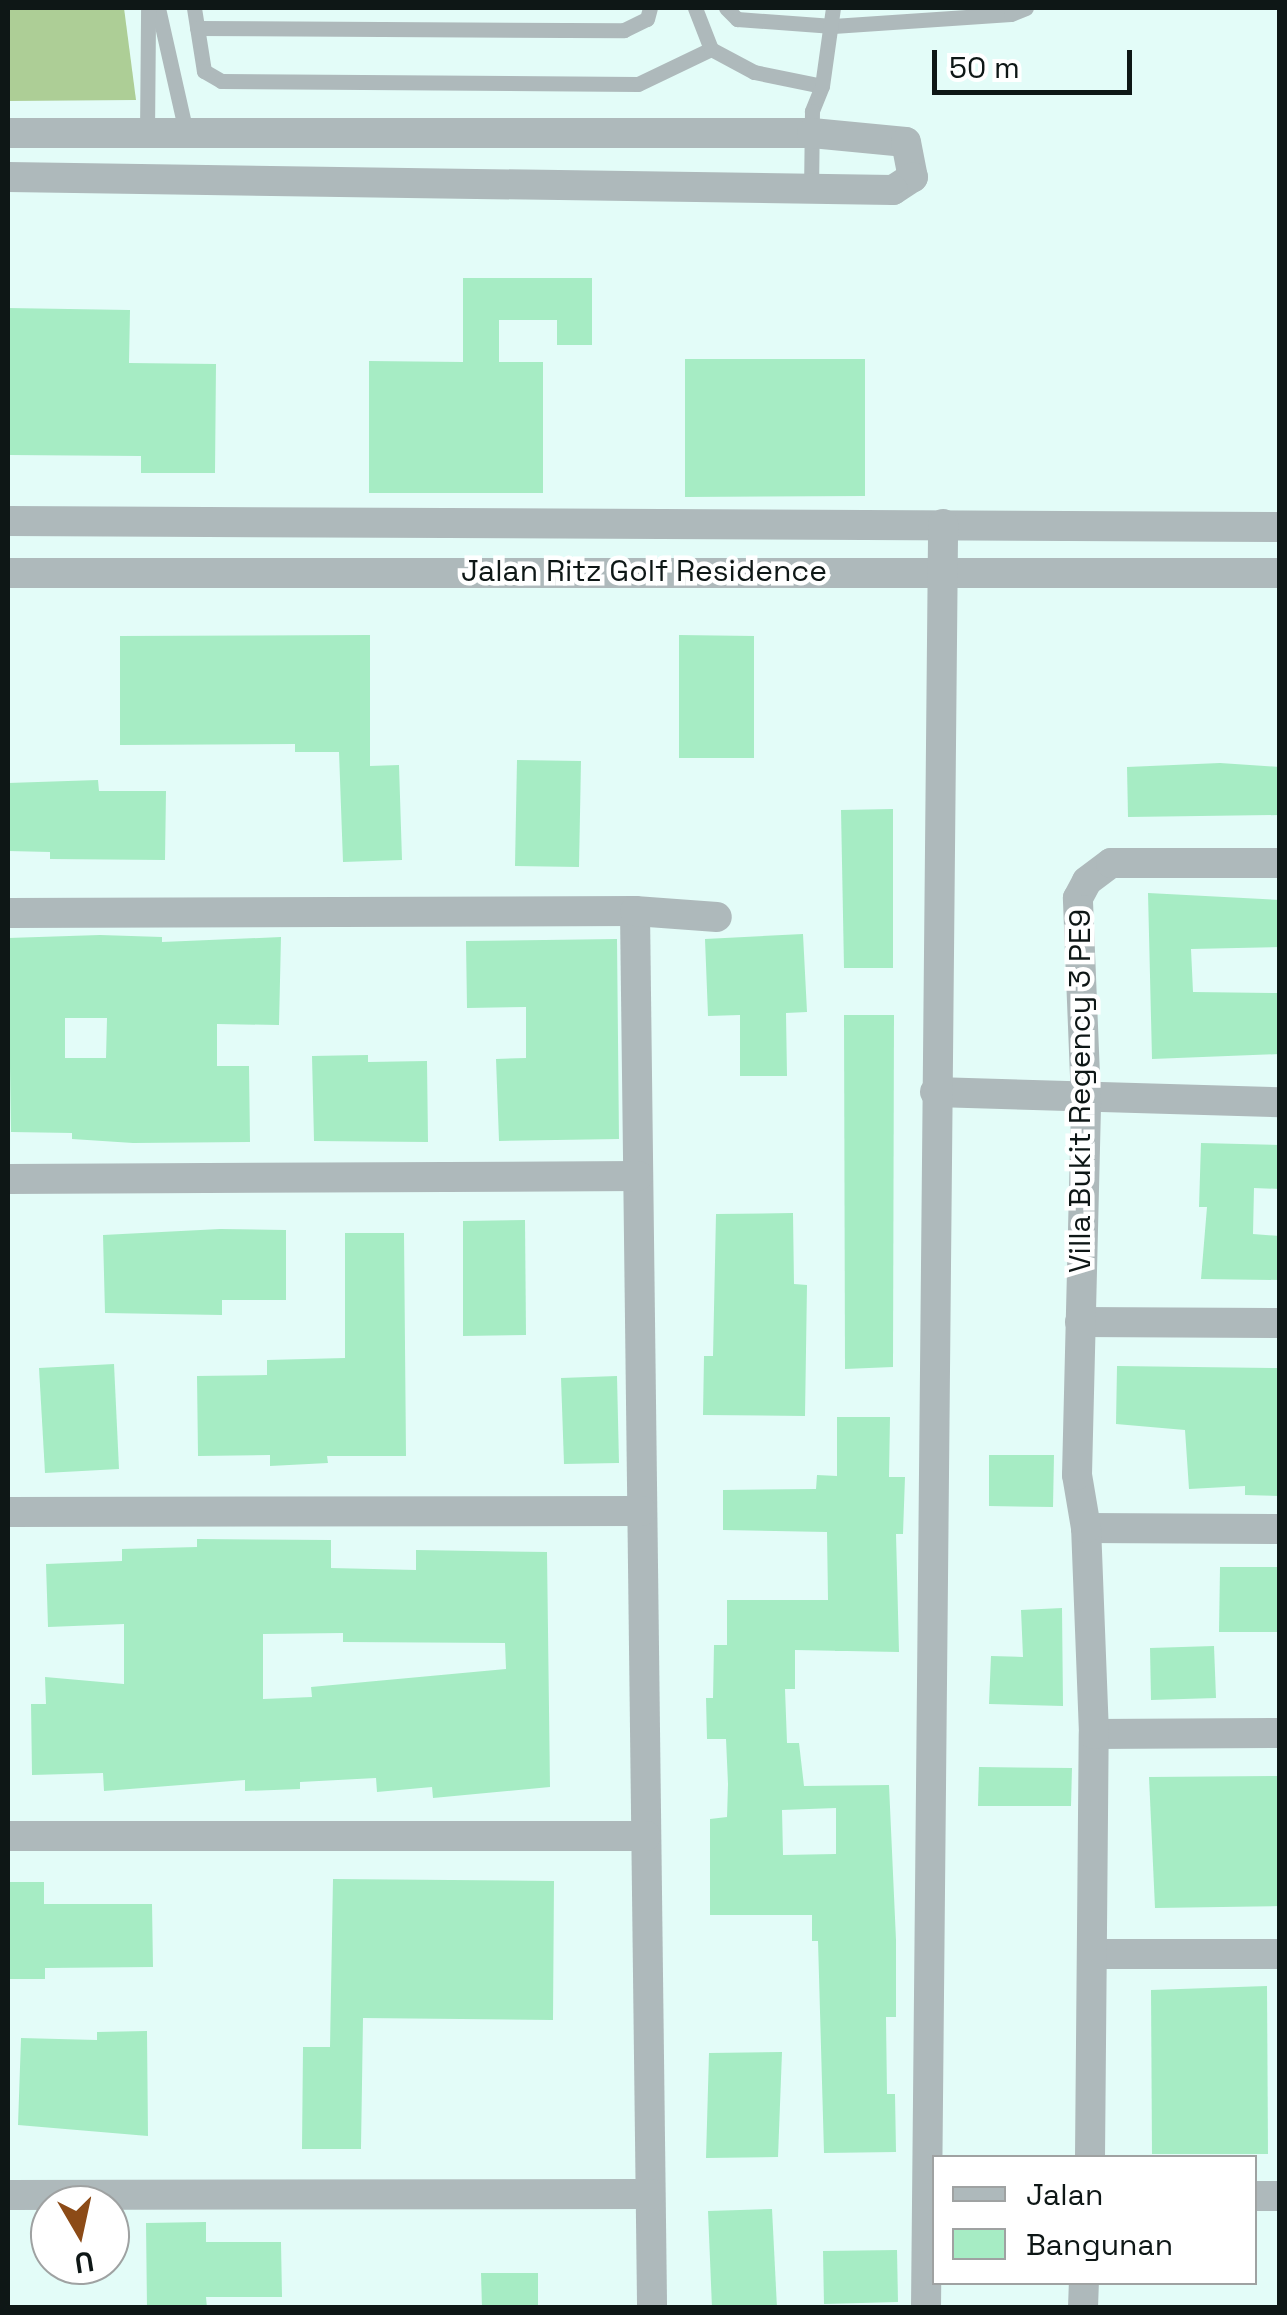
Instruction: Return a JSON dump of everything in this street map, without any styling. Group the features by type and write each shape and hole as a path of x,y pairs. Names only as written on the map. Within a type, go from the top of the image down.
{"street":[{"path":"8,133 812,133 906,142 912,178 892,190 8,177"},
{"name":"Jalan Ritz Golf Residence","path":"8,521 1280,526"},
{"path":"935,2148 936,1092 943,524"},
{"name":"Jalan Ritz Golf Residence","path":"8,573 1280,572"},
{"name":"Villa Bukit Regency 3 PE9","path":"1090,2155 1094,1734 1086,1528 1077,1475 1086,1100 1078,898 1087,881 1111,863 1280,863"},
{"path":"635,912 652,2308"},
{"path":"8,913 635,912 717,917"},
{"path":"936,1092 1086,1100 1280,1102"},
{"path":"8,1179 638,1176"},
{"path":"1080,1322 1280,1323"},
{"path":"8,1512 642,1510"},
{"path":"1086,1528 1280,1529"},
{"path":"1094,1734 1280,1733"},
{"path":"8,1836 646,1836"},
{"path":"1092,1954 1280,1954"},
{"path":"8,2195 650,2194"},
{"path":"926,2308 932,2201"}],"lane":[{"path":"147,134 148,8"},
{"path":"158,8 186,132"},
{"path":"194,8 204,71 221,81 638,84 711,50"},
{"path":"197,28 624,30 647,19 650,8"},
{"path":"695,8 711,50 754,72 822,86"},
{"path":"726,8 737,19 833,26 1011,14 1026,8"},
{"path":"811,188 812,133 833,8"}],"green space":[{"path":"8,8 124,8 136,100 8,101"}],"building":[{"path":"463,278 592,278 592,345 557,345 557,320 499,320 499,362 543,362 543,493 369,493 369,361 463,362"},
{"path":"8,308 130,310 129,363 216,364 215,473 141,473 141,456 8,455"},
{"path":"685,359 865,359 865,496 685,497"},
{"path":"370,635 370,766 399,765 402,860 343,862 339,752 295,752 295,744 120,745 120,636"},
{"path":"679,635 754,636 754,758 679,758"},
{"path":"517,760 581,761 579,867 515,866"},
{"path":"1220,763 1280,767 1280,815 1128,817 1127,767"},
{"path":"98,780 99,791 166,791 165,860 50,859 50,852 8,851 8,783"},
{"path":"893,809 893,968 844,968 841,810"},
{"path":"1148,893 1280,900 1280,947 1191,949 1193,992 1280,993 1280,1054 1152,1059"},
{"path":"803,934 807,1012 786,1013 787,1076 740,1076 740,1015 708,1016 705,939"},
{"path":"100,935 162,937 162,942 281,937 279,1025 217,1024 217,1066 249,1066 250,1142 133,1143 72,1139 72,1133 11,1132 8,938","holes":["65,1018 107,1018 106,1058 65,1058"]},
{"path":"617,939 619,1139 499,1141 496,1059 526,1058 526,1007 467,1008 466,941"},
{"path":"844,1015 894,1015 893,1367 845,1369"},
{"path":"368,1055 368,1062 427,1061 428,1142 314,1141 312,1056"},
{"path":"1201,1143 1280,1145 1280,1189 1254,1188 1253,1234 1280,1236 1280,1280 1201,1279 1207,1207 1199,1207"},
{"path":"793,1213 794,1284 807,1285 805,1416 703,1415 704,1356 713,1356 716,1214"},
{"path":"525,1220 526,1335 463,1336 463,1221"},
{"path":"286,1230 286,1300 222,1300 222,1315 105,1313 103,1235"},
{"path":"345,1233 404,1233 406,1456 327,1456 328,1463 270,1466 270,1455 198,1456 197,1376 267,1375 267,1360 345,1358"},
{"path":"114,1364 119,1469 45,1473 39,1368"},
{"path":"1117,1366 1280,1368 1280,1496 1245,1495 1245,1486 1189,1489 1185,1430 1116,1424"},
{"path":"617,1376 619,1463 564,1464 561,1378"},
{"path":"837,1417 890,1417 889,1477 905,1477 903,1534 896,1534 899,1652 795,1650 795,1689 785,1689 787,1743 799,1743 804,1786 889,1785 896,2017 886,2017 887,2094 895,2094 896,2152 824,2153 818,1941 812,1941 812,1915 710,1915 710,1819 727,1817 728,1784 726,1739 707,1739 706,1698 713,1698 714,1645 727,1645 727,1600 828,1600 827,1532 723,1530 723,1490 816,1489 817,1475 837,1476","holes":["836,1808 836,1854 783,1855 782,1810"]},
{"path":"989,1455 1054,1455 1053,1507 989,1506"},
{"path":"197,1539 331,1540 331,1568 416,1570 416,1550 547,1552 550,1787 433,1798 432,1787 377,1792 376,1778 300,1782 300,1789 245,1791 245,1780 104,1791 103,1773 32,1775 31,1704 46,1704 45,1677 124,1684 124,1624 48,1627 46,1564 122,1561 122,1549 197,1547","holes":["343,1633 343,1642 505,1643 506,1669 311,1687 312,1697 263,1699 263,1634"]},
{"path":"1220,1567 1280,1567 1280,1632 1219,1632"},
{"path":"1062,1608 1063,1706 989,1704 991,1656 1023,1657 1021,1610"},
{"path":"1214,1646 1216,1698 1151,1700 1150,1648"},
{"path":"979,1767 1072,1768 1071,1806 978,1806"},
{"path":"1280,1776 1280,1906 1155,1908 1149,1777"},
{"path":"333,1879 554,1881 553,2020 363,2018 361,2149 302,2149 303,2047 330,2047"},
{"path":"8,1882 44,1882 44,1904 152,1904 153,1967 45,1968 45,1979 8,1979"},
{"path":"1267,1986 1268,2154 1152,2154 1151,1990"},
{"path":"147,2031 148,2136 18,2125 21,2038 97,2040 97,2032"},
{"path":"782,2052 778,2157 706,2158 709,2053"},
{"path":"772,2209 777,2308 712,2308 708,2211"},
{"path":"206,2222 206,2242 281,2242 282,2297 206,2297 207,2308 147,2308 146,2223"},
{"path":"897,2250 898,2302 824,2304 823,2251"},
{"path":"481,2273 538,2273 538,2308 482,2308"}]}
